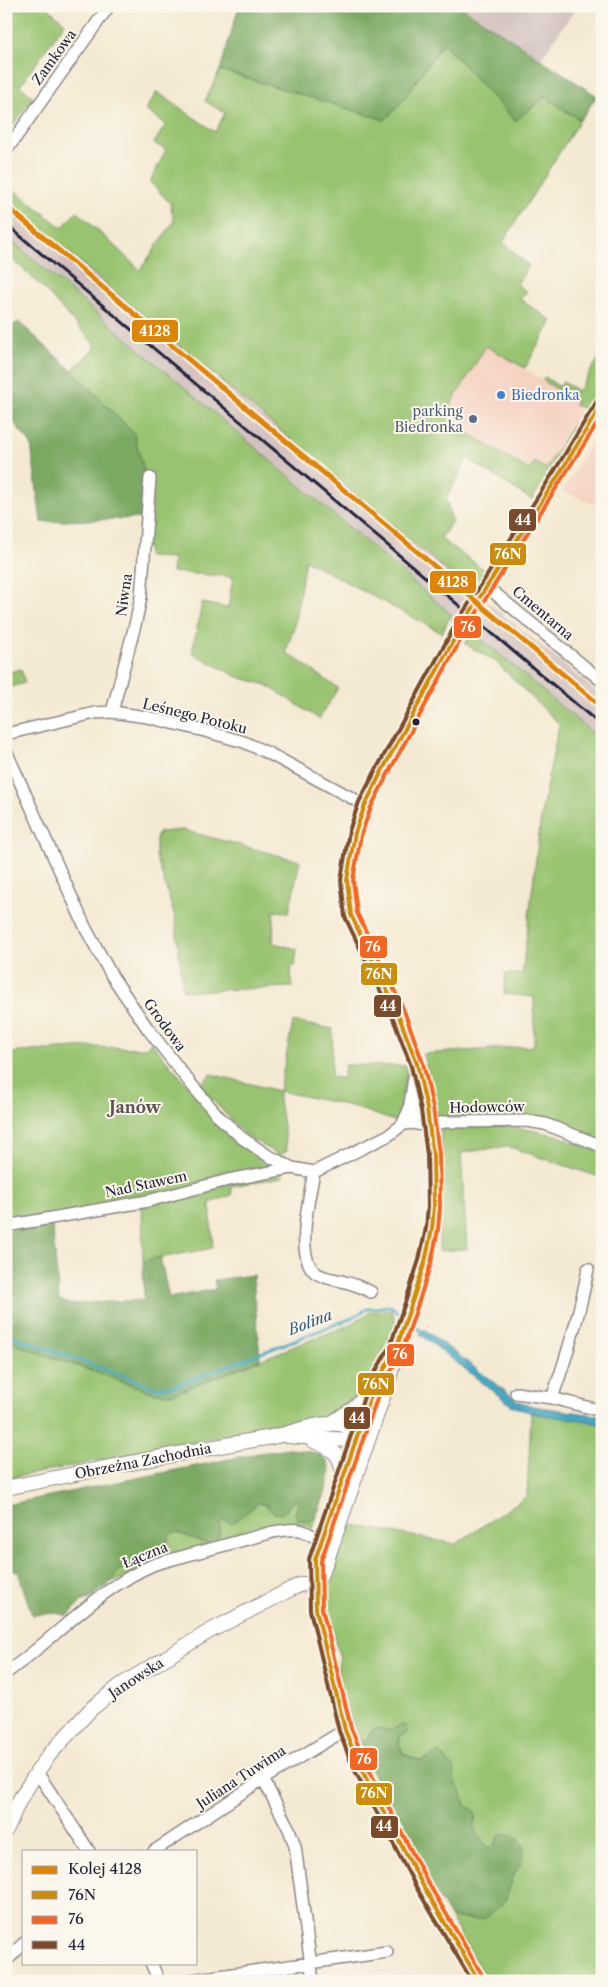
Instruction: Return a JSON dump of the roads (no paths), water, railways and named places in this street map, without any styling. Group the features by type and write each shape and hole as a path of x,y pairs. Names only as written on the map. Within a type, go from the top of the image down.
{"street":[{"name":"Zamkowa","path":"6,150 109,6"},
{"path":"316,1586 327,1560 389,1379 396,1349 425,1262 432,1229 435,1184 434,1156 427,1109 416,1064 400,1018 357,931 349,908 348,865 355,833 365,806 462,625 602,404"},
{"name":"Niwna","path":"112,712 141,597 150,478"},
{"name":"Cmentarna","path":"487,587 602,681"},
{"name":"Leśnego Potoku","path":"6,734 94,713 112,712 147,717 244,742 270,754 365,806"},
{"name":"Grodowa","path":"6,751 86,929 112,976 148,1029 219,1117 242,1138 267,1155 292,1168 314,1172"},
{"path":"407,1124 416,1064"},
{"path":"409,1110 419,1106 424,1106 427,1109"},
{"path":"371,1292 346,1282 327,1279 308,1265 305,1232 314,1172 389,1136 427,1109"},
{"name":"Hodowców","path":"429,1126 444,1122 528,1121 545,1124 602,1146"},
{"path":"407,1124 429,1126"},
{"name":"Nad Stawem","path":"6,1226 148,1201 228,1180 292,1168"},
{"path":"552,1398 583,1299 588,1269"},
{"path":"396,1349 374,1387 315,1560 316,1610 345,1730 373,1793 422,1884 479,1981"},
{"path":"329,1424 342,1418 374,1387"},
{"path":"516,1393 552,1398 602,1411"},
{"path":"329,1424 344,1425 354,1431 360,1446 360,1462"},
{"name":"Obrzeżna Zachodnia","path":"6,1488 280,1436 329,1424"},
{"path":"357,1438 364,1435 373,1426"},
{"name":"Obrzeżna Zachodnia","path":"280,1436 350,1440 357,1438"},
{"name":"Obrzeżna Zachodnia","path":"310,1438 330,1448 338,1455 342,1464 343,1478"},
{"name":"Łączna","path":"6,1673 35,1652 108,1590 139,1570 167,1560 291,1529 307,1531 321,1541"},
{"name":"Janowska","path":"6,1830 20,1799 49,1755 91,1709 121,1685 210,1631 291,1589 302,1584 316,1586"},
{"name":"Juliana Tuwima","path":"156,1850 263,1779 345,1730"},
{"path":"37,1772 88,1850"},
{"path":"263,1779 289,1829 295,1846 313,1981"},
{"path":"6,1961 22,1945"},
{"path":"184,1981 310,1961 388,1952"},
{"path":"151,1964 159,1981"}],"water":[{"path":"424,1329 518,1401 532,1406 602,1417 602,1425 533,1413 511,1405 420,1334"}],"waterway":[{"name":"Bolina","path":"6,1334 156,1388 175,1386 347,1320 367,1309 390,1306 404,1317"},
{"name":"Bolina","path":"409,1321 424,1333"}],"railway":[{"path":"6,224 602,726"}],"rail line":[{"name":"4128","path":"6,206 602,707"}],"place":[{"name":"Biedronka","path":"501,395"},
{"name":"parking Biedronka","path":"473,419"}],"district":[{"name":"Janów","path":"135,1107"}]}
